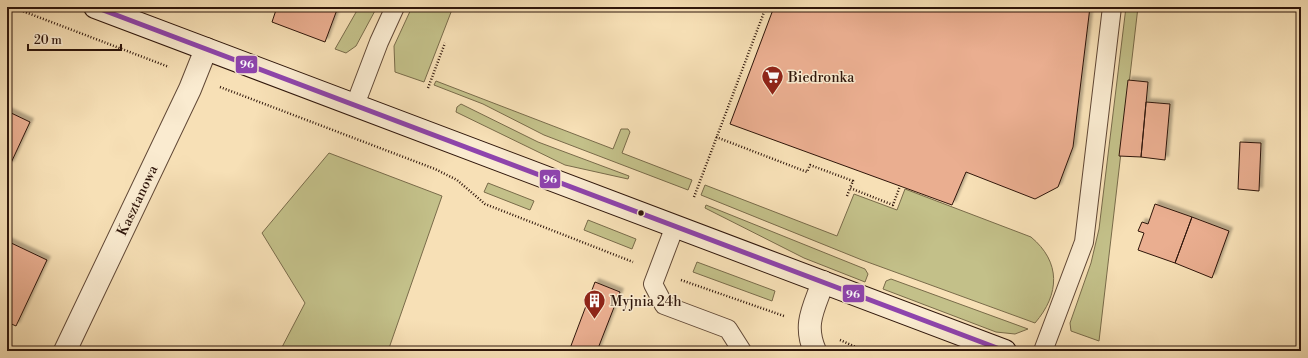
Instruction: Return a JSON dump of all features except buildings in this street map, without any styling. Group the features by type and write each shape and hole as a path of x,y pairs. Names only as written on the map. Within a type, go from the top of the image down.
{"main road":[{"path":"95,7 1005,351"},
{"name":"Kasztanowa","path":"65,351 195,77 206,49"},
{"path":"815,351 810,341 809,324 823,282"}],"lane":[{"path":"355,105 379,42 395,7"},
{"path":"1043,351 1084,242 1112,7"},
{"path":"675,226 653,284 664,305 728,329 742,351"}],"path":[{"path":"12,7 435,169 449,175 485,204 657,272 809,324 865,351"},
{"path":"694,196 766,7"},
{"path":"428,88 445,43"},
{"path":"716,137 807,172 810,165 853,181 847,196"},
{"path":"850,188 893,205 900,186"}],"shaded area":[{"path":"359,7 377,7 356,46 346,53 335,49"},
{"path":"412,7 453,7 424,82 395,72 394,46"},
{"path":"1126,7 1138,7 1099,341 1071,331 1070,323 1091,263 1099,229"},
{"path":"436,81 613,149 621,129 628,129 630,132 622,153 692,180 688,190 544,135 483,104 434,85"},
{"path":"461,104 538,142 629,176 628,179 565,165 456,112 457,107"},
{"path":"329,153 442,196 388,351 280,351 305,303 262,233"},
{"path":"488,183 534,201 530,210 484,192"},
{"path":"705,185 837,236 854,194 897,210 905,189 1031,237 1048,257 1054,278 1053,290 1043,312 1035,323 862,260 701,195"},
{"path":"706,205 865,269 868,274 865,282 804,258 705,208"},
{"path":"588,220 636,239 632,249 584,230"},
{"path":"697,262 775,291 772,301 693,272"},
{"path":"891,279 1028,329 1015,334 996,332 883,289 886,281"}],"transit line":[{"name":"96","path":"95,7 1005,351"}],"place":[{"name":"Biedronka","path":"772,96"},
{"name":"Myjnia 24h","path":"594,320"}]}
